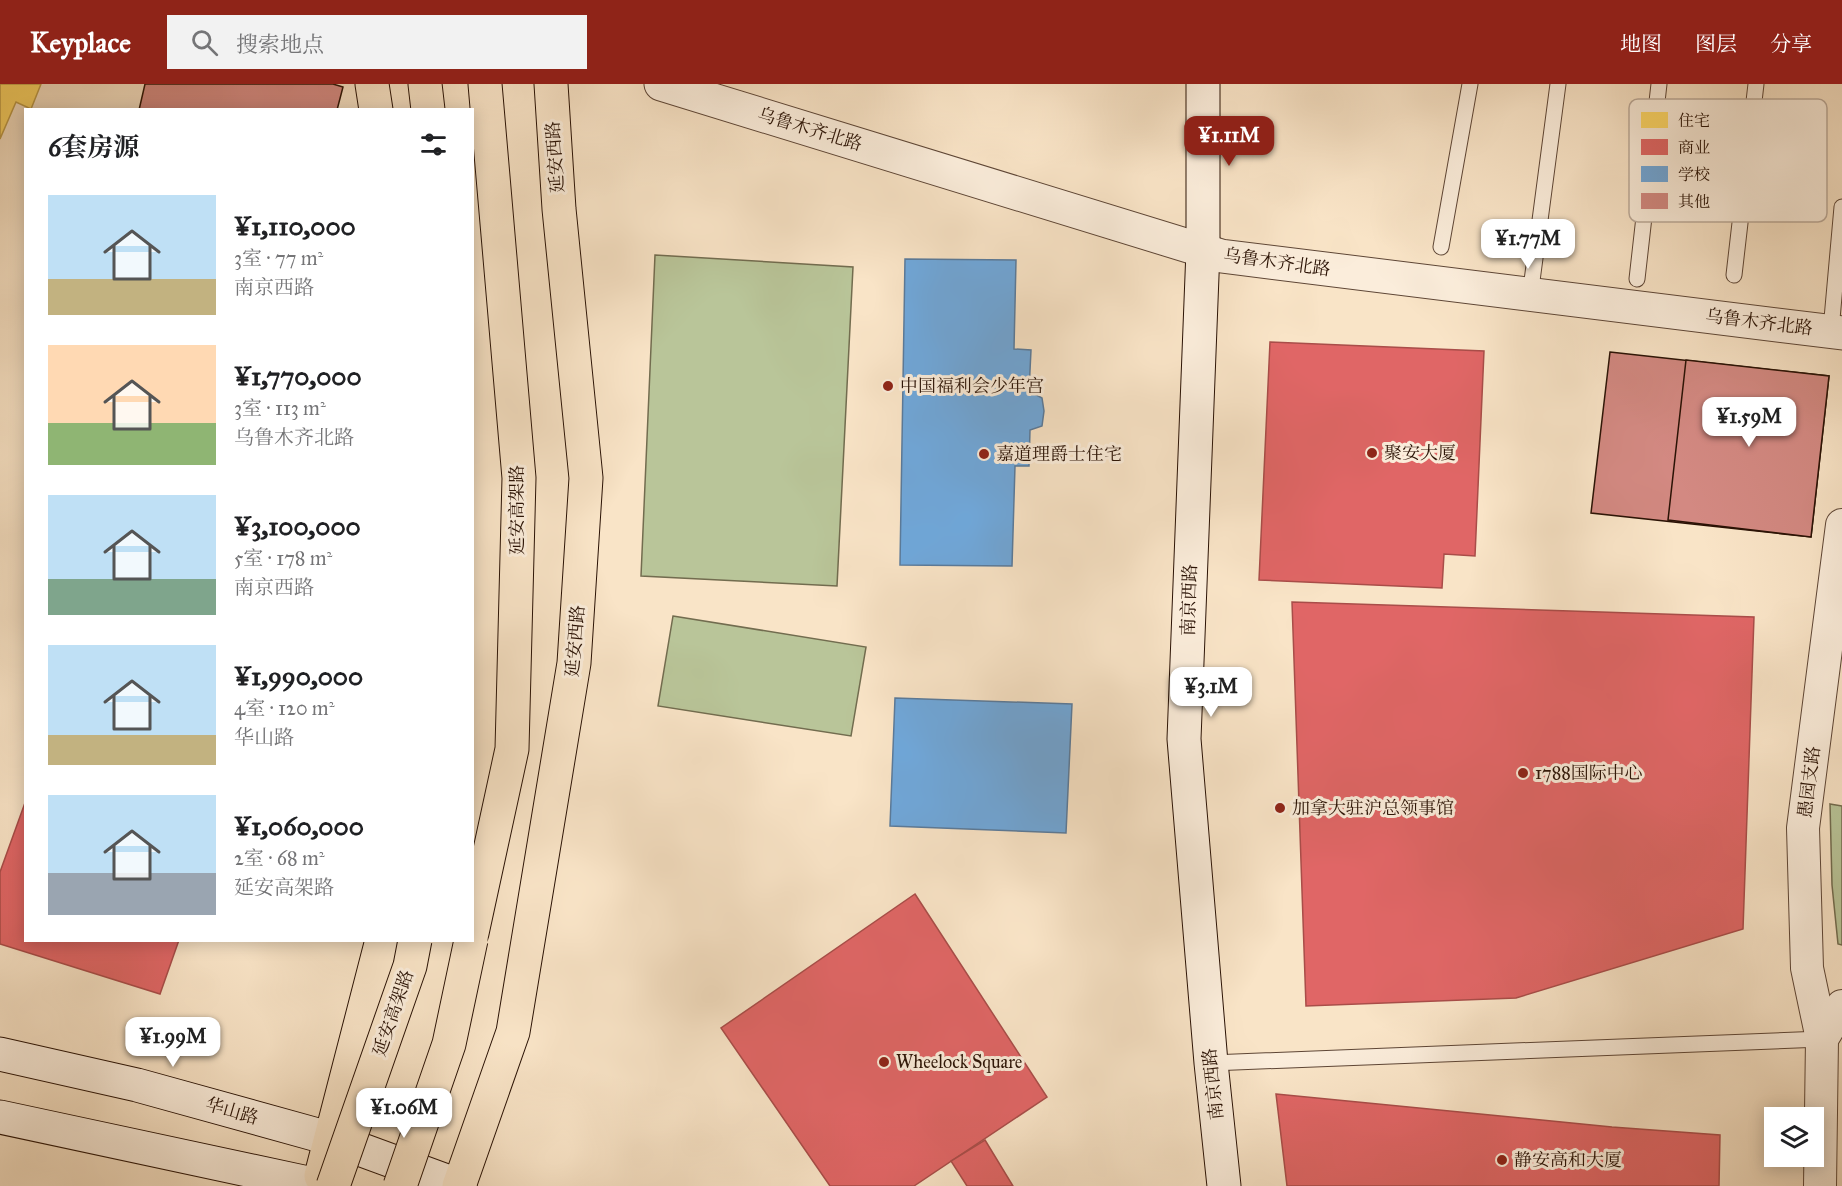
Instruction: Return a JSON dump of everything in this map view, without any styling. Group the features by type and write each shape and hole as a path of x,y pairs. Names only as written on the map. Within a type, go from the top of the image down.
{"main road":[{"path":"372,84 376,108"},
{"path":"425,84 428,108"},
{"name":"延安高架路","path":"474,924 512,749 519,478 485,84"},
{"name":"延安西路","path":"459,1186 513,1032 574,663 586,478 559,209 550,84"},
{"name":"乌鲁木齐北路","path":"661,84 1221,256 1530,296 1836,331"},
{"name":"南京西路","path":"1203,84 1203,250 1184,739 1211,1063 1224,1186"},
{"path":"0,1117 323,1186 332,1139 381,942"},
{"name":"延安高架路","path":"323,1186 410,966 415,942"},
{"path":"400,1186 449,1044 471,942"},
{"name":"华山路","path":"0,1054 137,1085 332,1139 459,1186"}],"street":[{"name":"愚园支路","path":"1820,1186 1822,1040 1807,968 1803,828 1842,525"},
{"path":"1822,1040 1842,1006"}],"lane":[{"path":"1441,247 1470,84"},
{"path":"1530,296 1558,84"},
{"path":"1657,99 1659,84"},
{"path":"1754,99 1756,84"},
{"path":"1836,331 1842,207"},
{"path":"1637,279 1643,222"},
{"path":"1734,275 1740,222"},
{"path":"1211,1063 1822,1040"}],"green space":[{"path":"655,255 853,267 837,586 641,576"},
{"path":"673,616 866,647 851,736 658,706"},
{"path":"1830,804 1842,806 1842,945 1838,944 1832,885"}],"building: 住宅":[{"path":"0,84 41,84 31,108 16,102 0,139"}],"building: 商业":[{"name":"聚安大厦","path":"1270,342 1484,351 1475,556 1444,554 1442,588 1259,580"},
{"name":"1788国际中心","path":"1292,602 1754,617 1743,929 1516,998 1306,1006"},
{"path":"24,806 24,942 178,942 160,994 0,944 0,872"},
{"name":"Wheelock Square","path":"915,894 1047,1097 914,1186 830,1186 721,1028"},
{"name":"静安高和大厦","path":"1276,1094 1612,1127 1720,1135 1719,1186 1287,1186"},
{"path":"985,1140 1013,1186 967,1186 951,1161"}],"building: 学校":[{"name":"中国福利会少年宫","path":"905,259 1016,260 1014,349 1031,350 1029,391 1042,398 1044,411 1042,426 1030,430 1029,466 1015,466 1012,566 900,565"},
{"path":"895,698 1072,704 1066,833 890,826"}],"building: 其他":[{"path":"145,84 333,84 343,87 338,108 139,108"},
{"path":"1610,352 1829,376 1811,537 1591,513"},
{"path":"1686,360 1829,376 1811,537 1668,520"}],"place":[{"name":"中国福利会少年宫","path":"888,386"},
{"name":"聚安大厦","path":"1372,453"},
{"name":"嘉道理爵士住宅","path":"984,454"},
{"name":"1788国际中心","path":"1523,773"},
{"name":"加拿大驻沪总领事馆","path":"1280,808"},
{"name":"Wheelock Square","path":"884,1062"},
{"name":"静安高和大厦","path":"1502,1160"}]}
